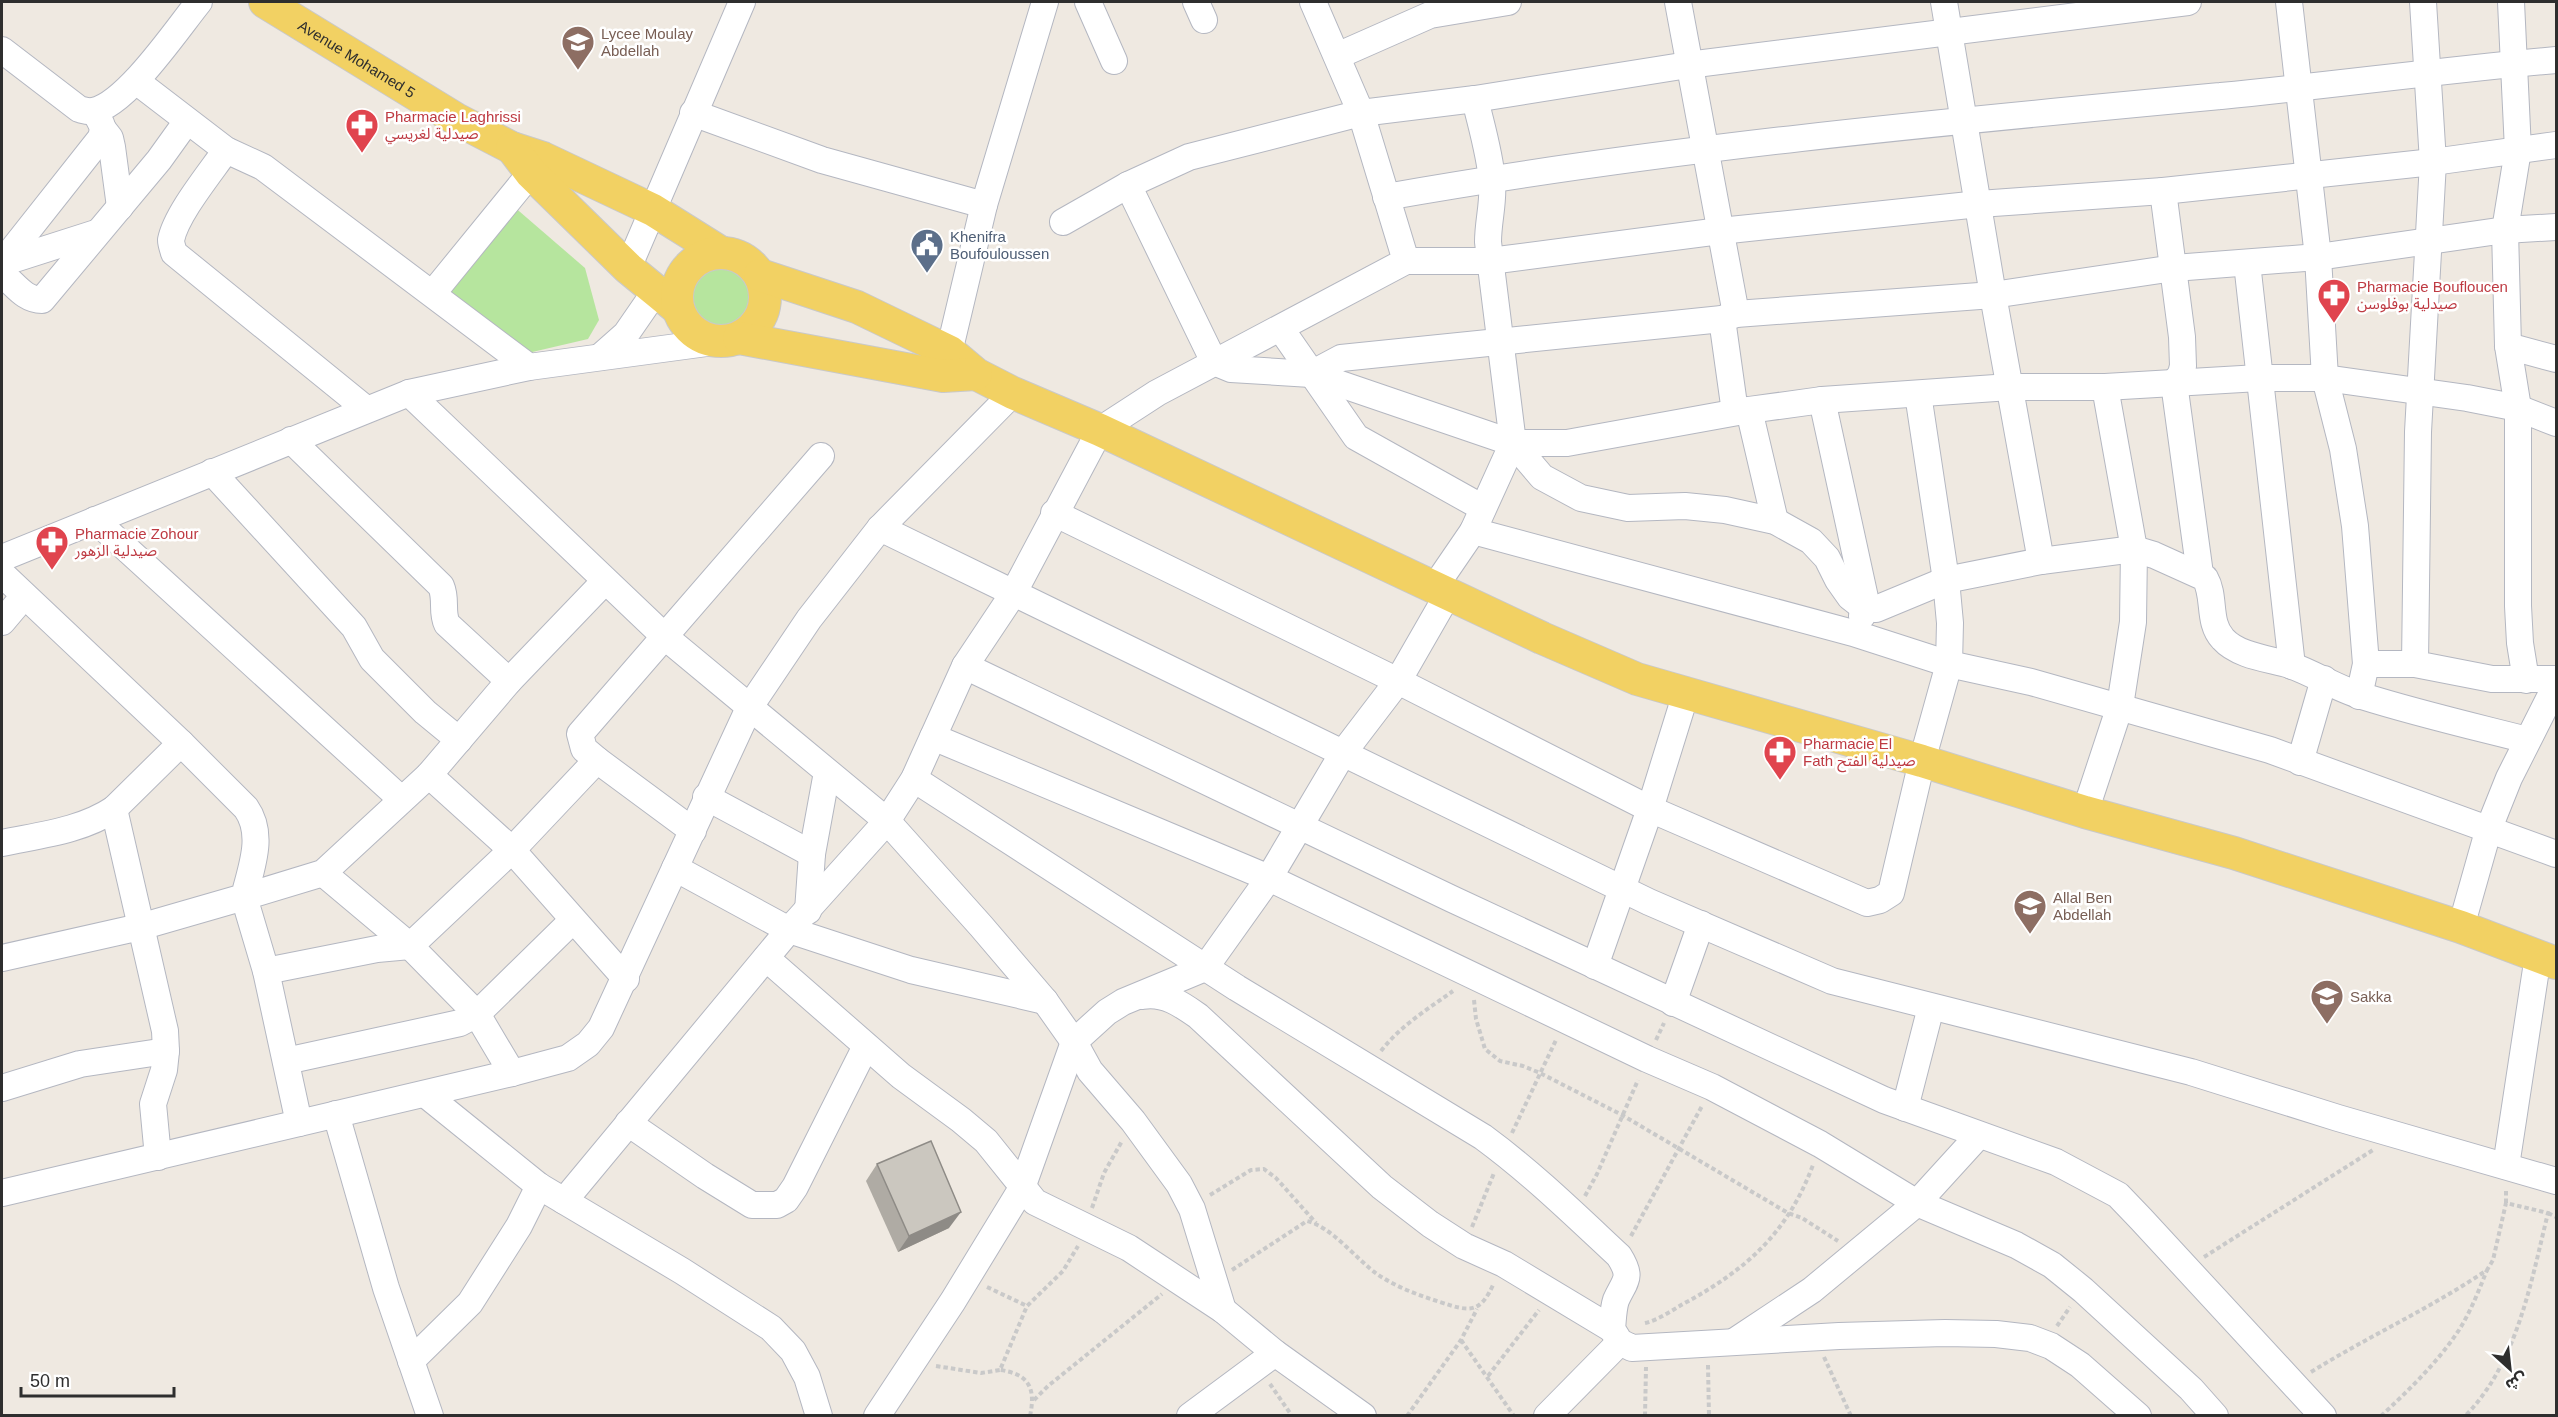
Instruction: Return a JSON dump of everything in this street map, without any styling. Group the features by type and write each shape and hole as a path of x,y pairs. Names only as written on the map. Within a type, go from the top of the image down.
{"main road":[{"name":"Avenue Mohamed 5","path":"265,2 456,119 512,148 537,165 653,210 720,252"},
{"path":"537,165 628,268 666,301 698,336 947,364 976,374 1013,393 1100,430 1441,591 1637,679 1922,761 2085,812 2234,853 2461,927 2547,959"},
{"path":"666,301 676,296 685,271 695,261 720,252 743,258 760,275 857,307 947,364"},
{"path":"726,340 750,332 764,312 766,299 760,275"}],"street":[{"path":"2,263 100,139 98,120 112,101 136,81 199,2"},
{"path":"628,268 741,2"},
{"path":"947,364 984,206 1044,2"},
{"path":"1088,2 1114,61"},
{"path":"1313,2 1361,113 1406,261"},
{"path":"1337,56 1430,15 1508,2"},
{"path":"1678,2 1720,231 1742,411 1776,521"},
{"path":"1944,2 1993,295 2041,561"},
{"path":"1063,222 1128,185 1189,156 1361,113 1475,99 1688,65 2188,2"},
{"path":"2289,2 2318,257 2325,378 2343,449 2355,526 2366,664 2360,696"},
{"path":"2415,664 2418,432 2433,162 2423,2"},
{"path":"2511,2 2518,150 2505,230 2508,346 2518,408 2518,606 2520,643 2526,680"},
{"path":"2,50 79,109 98,120 110,138 120,207"},
{"path":"1386,197 1492,178 1706,150 1965,120 2556,60"},
{"path":"136,81 226,150 263,167 529,367"},
{"path":"877,1416 1022,1188 1074,1042 1107,1012 1123,1002 1205,968 1269,879 1343,753 1398,681 1478,520 1513,443 1490,261 1488,224 1493,203 1492,178 1475,99"},
{"path":"693,113 822,160 984,206"},
{"path":"2,274 25,295 34,300 42,300 159,160 187,121"},
{"path":"564,1201 789,930 887,821 914,779 965,666 1012,594 1100,430 1157,393 1214,362 1281,329 1406,261 1490,261 1720,231 1979,204 2163,191 2433,162 2556,145"},
{"path":"226,150 185,210 174,231 171,242 174,253 366,409"},
{"path":"433,293 537,165"},
{"path":"1128,185 1214,362 1231,369 1311,374 1513,443 1567,443 1742,411 1822,400 2010,387 2105,387 2259,378 2325,378 2467,398 2518,408 2556,423"},
{"path":"2163,191 2183,355 2181,374 2174,382 2200,574"},
{"path":"1311,374 1341,358 1729,316 1993,295 2174,268 2318,257 2429,243 2505,230 2556,227"},
{"path":"2,263 97,233"},
{"path":"2247,263 2292,666"},
{"path":"600,357 666,301"},
{"path":"1281,329 1356,437 1478,520 1853,633 1948,664 2031,682 2270,750 2556,854"},
{"path":"2,558 409,393 529,367 726,340"},
{"path":"2508,346 2556,359"},
{"path":"2085,812 2120,706 2133,622 2133,549 2105,387"},
{"path":"409,393 664,636 887,821 981,926 1045,1001 1074,1042 1090,1071 1133,1121 1179,1184 1192,1209 1223,1310"},
{"path":"2,1193 512,1073 568,1058 588,1044 601,1028 626,979 706,797 749,708 809,619 880,528 1013,393"},
{"path":"1054,513 1398,681 1650,809 1867,903 1880,900 1891,893 1922,761 1948,664 1950,623 1946,580 1918,394"},
{"path":"1822,400 1867,607 1853,633"},
{"path":"291,440 441,586 445,594 442,614 447,624 509,681"},
{"path":"1513,443 1542,477 1581,498 1628,508 1685,506 1725,510 1776,521 1811,541 1827,558 1844,590 1859,604 1876,609 1946,580 2041,561 2133,549 2154,555 2200,574 2210,586 2214,623 2224,641 2239,650 2292,666 2360,696 2527,740"},
{"path":"693,831 584,749 580,734 821,456"},
{"path":"212,472 354,627 372,659 425,712 459,740"},
{"path":"95,520 401,799"},
{"path":"880,528 1621,888 1832,981 2191,1072 2338,1118 2556,1181"},
{"path":"2,574 181,743 246,808 253,818 257,838 244,897 266,971 299,1123"},
{"path":"2,958 141,927 323,873 429,775 509,681 605,580"},
{"path":"2,622 24,596"},
{"path":"2366,664 2415,664 2482,677 2526,680 2556,679"},
{"path":"965,666 1674,1003 1905,1108 2056,1162 2118,1196 2324,1416"},
{"path":"2300,762 2324,679"},
{"path":"2461,927 2489,828 2527,740 2548,720 2556,685"},
{"path":"1595,966 1650,809 1686,693"},
{"path":"933,737 1269,879 1476,985 1712,1087 1821,1144 1917,1203 2016,1245 2052,1265 2083,1290 2191,1389 2215,1416"},
{"path":"2,843 89,824 114,809 181,743"},
{"path":"266,971 377,949 410,946 512,850 597,760"},
{"path":"808,911 812,854 827,772"},
{"path":"429,775 512,850 626,979"},
{"path":"914,779 1205,968 1483,1137 1542,1184 1619,1256 1628,1275 1617,1300 1616,1335 1547,1416"},
{"path":"706,797 812,854"},
{"path":"114,809 165,1031 166,1051 153,1104 158,1156"},
{"path":"675,868 789,930 911,970 1045,1001"},
{"path":"323,873 410,946 477,1014 512,1073"},
{"path":"286,1062 460,1023 477,1014 573,920"},
{"path":"1674,1003 1701,924"},
{"path":"766,958 901,1076 954,1114 986,1141 1035,1202 1129,1248 1223,1310 1266,1360 1363,1416"},
{"path":"2506,1166 2547,959"},
{"path":"1139,996 1149,994 1174,1000 1198,1016 1382,1187 1430,1224 1464,1246 1504,1264 1551,1292 1632,1348 1735,1341 1945,1333 1996,1334 2030,1338 2044,1343 2080,1365 2138,1416"},
{"path":"1905,1108 1930,1006"},
{"path":"628,1123 752,1205 777,1205 786,1200 795,1187 866,1046"},
{"path":"2,1088 80,1064 166,1051"},
{"path":"425,1094 539,1186 682,1271 771,1328 793,1351 807,1377 819,1416"},
{"path":"336,1114 386,1288 430,1416"},
{"path":"1735,1341 1812,1290 1917,1203 1979,1134"},
{"path":"411,1361 470,1302 519,1226 539,1186"},
{"path":"1190,1416 1266,1360"}],"path":[{"path":"1371,1070 1391,1038 1408,1023 1456,989 1476,985 1476,1019 1485,1049 1500,1061 1523,1066 1540,1073 1622,1115 1788,1213 1802,1218 1856,1254"},
{"path":"1575,1215 1597,1174 1674,1003"},
{"path":"1619,1256 1680,1150 1712,1087"},
{"path":"1000,1370 1027,1306 1063,1271 1075,1254 1104,1173 1133,1121"},
{"path":"2187,1268 2399,1134"},
{"path":"1616,1335 1650,1322 1715,1287 1759,1253 1775,1234 1804,1188 1821,1144"},
{"path":"1192,1209 1241,1175 1258,1168 1264,1169 1276,1178 1316,1223 1378,1274 1408,1291 1459,1309 1478,1308"},
{"path":"2381,1416 2410,1389 2459,1330 2493,1260 2506,1203 2548,1213 2556,1218"},
{"path":"2465,1416 2483,1397 2509,1347 2535,1269 2548,1213"},
{"path":"1215,1283 1307,1221 1316,1223"},
{"path":"1407,1416 1461,1340 1504,1264"},
{"path":"2294,1383 2353,1346 2454,1292 2487,1270"},
{"path":"967,1277 1027,1306"},
{"path":"1033,1401 1048,1386 1178,1281"},
{"path":"2044,1343 2083,1290"},
{"path":"1488,1376 1551,1292"},
{"path":"1816,1338 1851,1416"},
{"path":"1461,1340 1514,1416"},
{"path":"1708,1343 1709,1416"},
{"path":"1645,1348 1645,1416"},
{"path":"1266,1360 1292,1416"},
{"path":"913,1362 981,1373 1000,1370 1016,1372 1029,1383 1033,1401 1030,1416"}],"green space":[{"path":"512,205 585,268 599,320 588,339 528,353 445,289"},
{"path":"721,266 739,272 747,280 753,298 747,316 739,324 721,330 703,324 695,316 689,298 695,280 703,272"}],"building":[{"path":"931,1141 961,1212 909,1236 877,1164"}],"place":[{"name":"Lycee Moulay Abdellah","path":"578,71"},
{"name":"Pharmacie Laghrissi صيدلية لغريسي","path":"362,154"},
{"name":"Khenifra Boufouloussen","path":"927,274"},
{"name":"Pharmacie Boufloucen صيدلية بوفلوسن","path":"2334,324"},
{"name":"Pharmacie Zohour صيدلية الزهور","path":"52,571"},
{"name":"Pharmacie El Fath صيدلية الفتح","path":"1780,781"},
{"name":"Allal Ben Abdellah","path":"2030,935"},
{"name":"Sakka","path":"2327,1025"}]}
